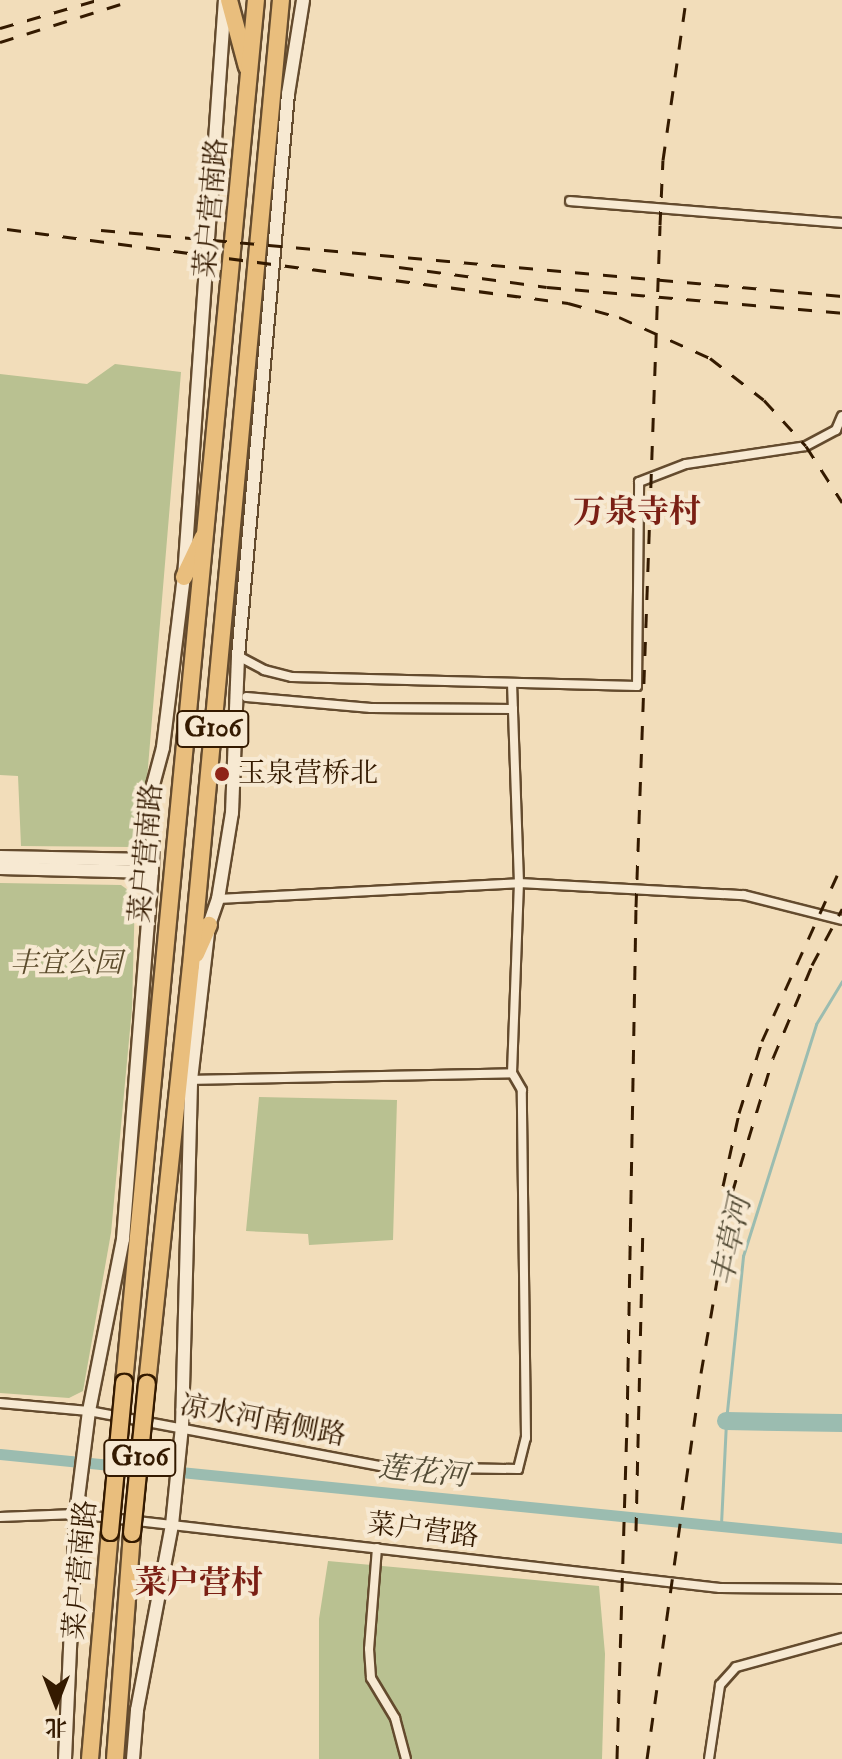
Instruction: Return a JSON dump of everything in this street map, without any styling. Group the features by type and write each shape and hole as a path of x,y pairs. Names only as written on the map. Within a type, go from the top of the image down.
{"highway":[{"path":"227,0 250,80"},
{"name":"菜户营南路","path":"90,1759 180,778 209,525 256,0"},
{"name":"菜户营南路","path":"115,1759 132,1533 191,966 284,0"},
{"path":"184,577 209,525"},
{"path":"191,966 209,925"}],"street":[{"name":"菜户营南路","path":"65,1759 76,1514 89,1411 123,1239 152,866 153,785 163,747 184,577 227,0"},
{"path":"133,1759 137,1710 172,1525 182,1427 191,1080 209,925 218,899 232,813 238,656 288,94 303,0"},
{"path":"570,201 842,223"},
{"path":"238,656 264,670 292,677 637,686 639,482 686,464 806,446 836,430 842,416"},
{"path":"191,1080 512,1073 519,883 512,683"},
{"path":"246,697 371,708 513,709"},
{"path":"0,857 152,866"},
{"path":"0,868 152,866"},
{"path":"218,899 519,883 744,895 842,920"},
{"name":"凉水河南侧路","path":"0,1403 89,1411 386,1467 518,1469 526,1438 522,1090 512,1073"},
{"name":"菜户营路","path":"0,1517 76,1514 720,1588 842,1589"},
{"path":"377,1548 369,1649 371,1678 395,1718 406,1759"},
{"path":"709,1759 720,1685 736,1667 842,1638"}],"green space":[{"path":"115,364 181,372 142,839 130,847 21,846 18,776 0,775 0,374 87,384"},
{"name":"丰宜公园","path":"0,883 121,885 135,895 132,1008 111,1233 83,1391 69,1398 0,1393"},
{"path":"259,1097 397,1100 393,1240 309,1245 308,1234 246,1231"},
{"path":"328,1561 599,1586 605,1654 602,1759 319,1759 319,1619"}],"waterway":[{"name":"丰草河","path":"721,1524 726,1421 743,1256 816,1024 842,981"},
{"path":"726,1421 842,1423"},
{"name":"莲花河","path":"0,1454 842,1538"}],"railway":[{"path":"0,28 97,0"},
{"path":"0,42 133,0"},
{"path":"617,1759 627,1427 636,907 660,225 663,160 686,0"},
{"path":"7,229 568,303 619,317 710,358 764,400 806,446 842,502"},
{"path":"101,230 842,296"},
{"path":"399,267 547,287 842,313"},
{"path":"723,1186 739,1113 762,1041 842,865"},
{"path":"647,1759 701,1373 732,1193 773,1058 812,965 842,909"},
{"path":"636,1531 643,1231"}],"place":[{"name":"玉泉营桥北","path":"222,774"}],"district":[{"name":"万泉寺村","path":"637,512"},
{"name":"菜户营村","path":"199,1583"}]}
